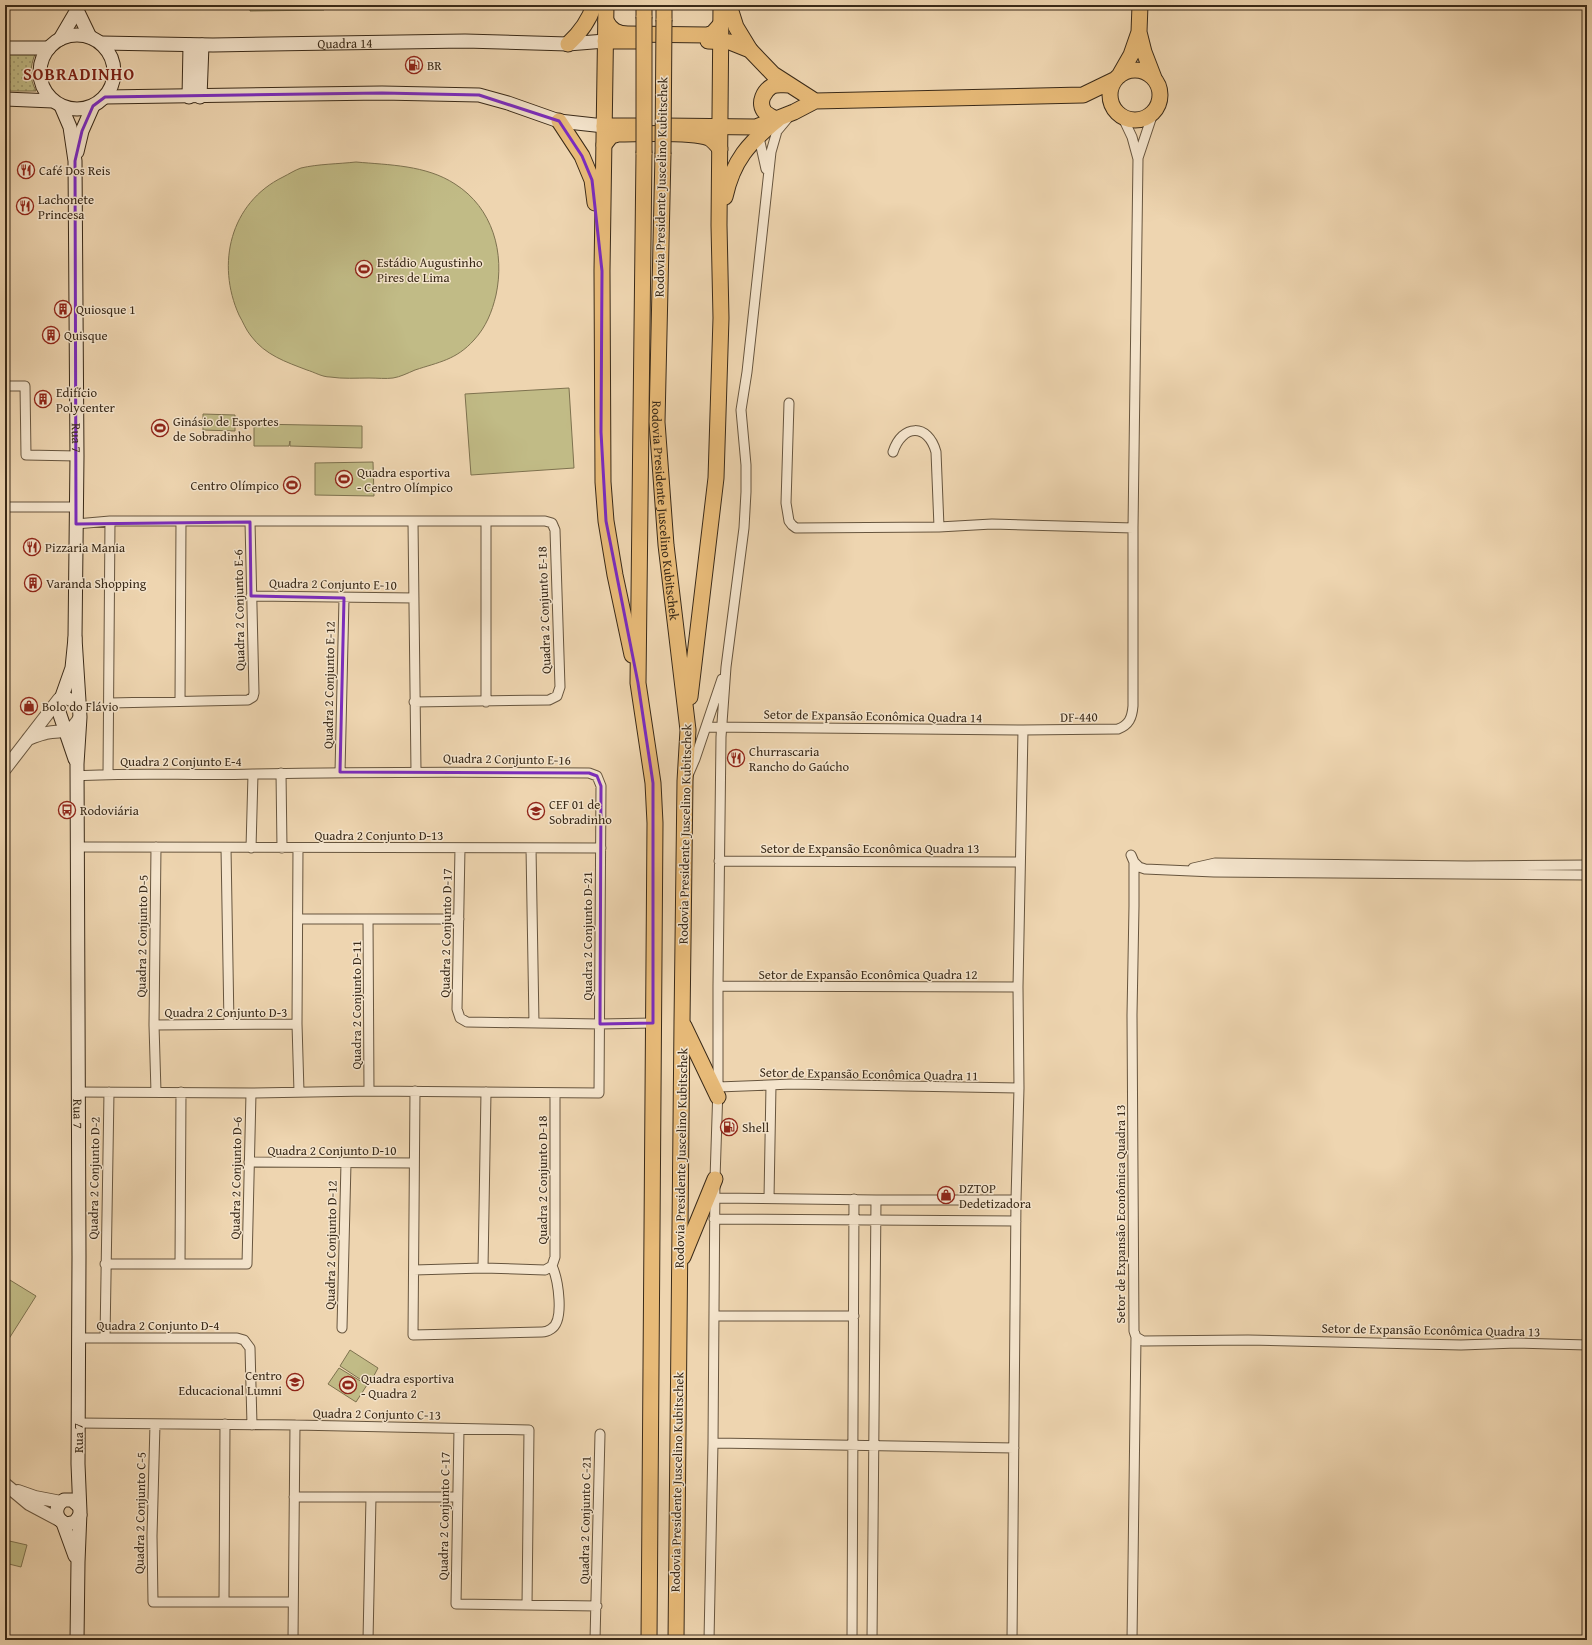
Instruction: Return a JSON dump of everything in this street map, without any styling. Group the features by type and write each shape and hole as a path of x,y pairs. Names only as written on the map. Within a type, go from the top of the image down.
{"main road":[{"path":"568,44 577,36 591,15 594,5"},
{"path":"606,5 601,432 605,506 615,575 638,683"},
{"path":"688,730 696,637 716,478 721,318 721,5"},
{"path":"729,5 736,27 750,50 773,74 815,101"},
{"path":"1082,95 1137,121 1146,118 1153,113 1158,105 1160,96 1158,86 1144,52 1139,32 1140,5"},
{"path":"77,8 95,40 109,52 114,64 114,76 111,87 105,98 93,106 71,110 57,103 46,94 42,85 40,65 43,56 49,48 60,39 77,8"},
{"name":"Rodovia Presidente Juscelino Kubitschek","path":"644,11 644,153 638,683 653,783 655,823 648,1640"},
{"name":"Rodovia Presidente Juscelino Kubitschek","path":"664,12 663,154 657,422 666,545 688,730 685,781 676,1640"},
{"path":"606,21 617,33 628,34 707,35 713,33 721,24"},
{"path":"1118,113 1110,94 1130,55 1139,32"},
{"path":"60,39 80,35 95,40"},
{"name":"Quadra 14","path":"95,40 196,45 465,42 568,44 605,41"},
{"path":"605,41 721,41 738,45 750,50"},
{"path":"705,41 721,56"},
{"path":"194,97 196,45"},
{"path":"5,48 49,48"},
{"path":"720,225 728,186 734,168 757,131 815,101 1082,95 1117,78 1124,72 1137,70 1154,78"},
{"path":"777,120 765,112 761,105 762,98 772,87 778,84 788,85"},
{"path":"105,98 382,92 479,95 508,103 558,122 604,126 720,126 757,131"},
{"path":"5,99 57,103"},
{"name":"Rua 7","path":"57,103 70,127 75,161 77,456 75,638 80,712 77,770 79,1256 79,1511 77,1640"},
{"path":"75,161 82,131 93,106"},
{"path":"558,122 582,156 592,180 602,271"},
{"path":"604,145 611,136 618,134 681,134 701,136 709,139 720,149"},
{"name":"Rua 7","path":"75,638 72,668 61,698 59,712 77,770"},
{"path":"682,1022 718,1092"},
{"path":"680,1265 714,1179"},
{"name":"Rua 7","path":"64,1501 78,1464"},
{"path":"64,1501 74,1501 79,1511 75,1522 67,1524 61,1521 56,1510 64,1501"},
{"name":"Rua 7","path":"61,1521 78,1562"}],"street":[{"path":"709,1640 713,1443 714,1179 718,1092 719,861 722,727 726,667 744,528 746,500 746,465 741,410 747,372 771,152 775,135 781,125 794,112"},
{"path":"789,403 786,503 787,515 792,525 802,529 992,524 1133,528 1138,159 1132,137 1118,113"},
{"path":"1138,159 1153,113"},
{"path":"757,131 763,151 768,180"},
{"path":"5,386 25,386 26,455 77,456"},
{"path":"893,452 897,441 904,434 912,431 920,430 927,434 933,441 936,452 939,526"},
{"path":"5,507 76,507"},
{"path":"76,524 110,521 486,521 486,702 414,702"},
{"path":"108,774 110,703 110,521"},
{"path":"110,703 180,701 181,521"},
{"name":"Quadra 2 Conjunto E-18","path":"486,521 545,521 552,524 555,530 560,687 557,696 549,700 486,702"},
{"name":"Quadra 2 Conjunto E-6","path":"180,701 248,700 253,697 250,522"},
{"path":"413,522 416,771"},
{"name":"DF-440","path":"1023,730 1118,729 1128,724 1133,706 1133,528"},
{"name":"Quadra 2 Conjunto E-10","path":"251,596 414,598"},
{"name":"Quadra 2 Conjunto E-12","path":"340,772 344,598"},
{"path":"685,781 695,759 726,667"},
{"path":"5,769 56,701 61,698 74,701 80,712 73,727 65,732 45,733 28,739"},
{"name":"Setor de Expansão Econômica Quadra 14","path":"706,727 1023,730"},
{"path":"1012,1640 1016,1200 1019,1088 1018,987 1023,730"},
{"name":"Quadra 2 Conjunto E-4","path":"77,770 108,774 253,774 340,772"},
{"name":"Quadra 2 Conjunto E-16","path":"340,772 416,771 588,773 597,776"},
{"path":"281,773 282,848"},
{"path":"251,848 253,774"},
{"name":"Quadra 2 Conjunto D-21","path":"555,1093 599,1093 601,786 597,776"},
{"name":"Quadra 2 Conjunto D-13","path":"78,847 601,848"},
{"name":"Quadra 2 Conjunto D-5","path":"156,848 154,1025 156,1092"},
{"path":"226,848 229,1024"},
{"path":"298,848 297,1024 299,1092"},
{"name":"Quadra 2 Conjunto D-17","path":"460,848 457,1009 460,1018 467,1022 534,1023"},
{"path":"531,848 534,1023 653,1023"},
{"name":"Setor de Expansão Econômica Quadra 13","path":"1182,870 1145,869 1139,866 1132,858 1132,1151 1134,1331 1136,1338 1143,1340 1248,1340 1461,1345 1517,1343 1587,1345"},
{"name":"Setor de Expansão Econômica Quadra 13","path":"719,861 1020,862"},
{"path":"1182,870 1215,863 1587,865"},
{"path":"1182,870 1222,872 1587,875"},
{"path":"298,919 459,919"},
{"name":"Quadra 2 Conjunto D-11","path":"368,919 369,1091"},
{"name":"Setor de Expansão Econômica Quadra 12","path":"718,986 1018,987"},
{"name":"Quadra 2 Conjunto D-3","path":"154,1025 297,1024"},
{"path":"769,1198 771,1085"},
{"name":"Setor de Expansão Econômica Quadra 11","path":"718,1092 771,1085 1019,1088"},
{"path":"78,1092 250,1093 415,1091 555,1093"},
{"path":"414,1270 483,1268 545,1270 552,1266 556,1276 559,1303 557,1322 551,1329 542,1332 414,1335 414,1270 414,1163 415,1091"},
{"name":"Quadra 2 Conjunto D-2","path":"105,1338 105,1264 109,1092"},
{"path":"105,1264 180,1264 181,1092"},
{"path":"483,1268 486,1092"},
{"name":"Quadra 2 Conjunto D-6","path":"180,1264 247,1264 250,1093"},
{"name":"Quadra 2 Conjunto D-18","path":"552,1266 555,1257 555,1093"},
{"name":"Quadra 2 Conjunto D-10","path":"249,1162 414,1163"},
{"name":"Quadra 2 Conjunto D-12","path":"342,1328 346,1163"},
{"path":"714,1198 1016,1200"},
{"path":"852,1640 854,1199"},
{"path":"872,1640 875,1446 876,1200"},
{"path":"714,1219 1016,1221"},
{"path":"714,1316 854,1316"},
{"name":"Quadra 2 Conjunto D-4","path":"78,1338 237,1338 244,1340 250,1348 252,1424"},
{"path":"1132,1640 1136,1338"},
{"name":"Quadra 2 Conjunto C-13","path":"78,1423 252,1424 529,1430 527,1605"},
{"name":"Quadra 2 Conjunto C-5","path":"155,1424 152,1536 153,1602 224,1602"},
{"path":"225,1424 224,1602 293,1602"},
{"path":"293,1640 295,1425"},
{"name":"Quadra 2 Conjunto C-17","path":"459,1429 456,1604 527,1605"},
{"name":"Quadra 2 Conjunto C-21","path":"595,1640 600,1434"},
{"path":"713,1443 1014,1448"},
{"path":"8,1486 35,1497 64,1501"},
{"path":"8,1486 29,1504 61,1521"},
{"path":"294,1497 457,1497"},
{"path":"368,1640 371,1497"},
{"path":"527,1605 596,1606"}],"highlighted area":[{"path":"382,93 479,95 559,121 582,156 592,180 602,271 601,432 606,521 638,683 653,783 653,1023 600,1024 601,786 597,776 589,773 340,772 344,598 251,596 250,522 76,524 75,161 82,131 93,106 105,97"}],"shaded area":[{"path":"250,5 324,5 324,10 250,11"},
{"path":"5,54 35,54 31,72 32,81 36,91 5,91"},
{"name":"Estádio Augustinho Pires de Lima","path":"356,162 420,169 455,184 468,194 479,206 493,233 497,248 499,263 498,279 493,307 482,330 474,340 461,352 447,360 393,378 327,377 276,357 257,343 249,334 239,315 232,295 229,276 229,256 232,237 240,219 251,202 265,188 301,168"},
{"path":"569,388 574,468 471,475 465,394"},
{"path":"203,414 235,415 235,431 203,430"},
{"path":"254,424 362,426 362,448 290,446 290,441 289,446 254,446"},
{"name":"Quadra esportiva - Centro Olímpico","path":"373,462 374,496 315,495 315,463"},
{"path":"5,1277 36,1296 5,1345"},
{"name":"Quadra esportiva - Quadra 2","path":"350,1350 378,1368 369,1385 340,1366"},
{"name":"Quadra esportiva - Quadra 2","path":"339,1368 367,1385 356,1402 328,1384"},
{"path":"5,1540 27,1545 21,1567 5,1563"}],"place":[{"name":"BR","path":"414,65"},
{"name":"Café Dos Reis","path":"26,170"},
{"name":"Lachonete Princesa","path":"25,206"},
{"name":"Estádio Augustinho Pires de Lima","path":"364,269"},
{"name":"Quiosque 1","path":"63,309"},
{"name":"Quisque","path":"51,335"},
{"name":"Edifício Polycenter","path":"43,399"},
{"name":"Ginásio de Esportes de Sobradinho","path":"160,428"},
{"name":"Quadra esportiva - Centro Olímpico","path":"344,479"},
{"name":"Centro Olímpico","path":"292,485"},
{"name":"Pizzaria Mania","path":"32,547"},
{"name":"Varanda Shopping","path":"33,583"},
{"name":"Bolo do Flávio","path":"29,706"},
{"name":"Churrascaria Rancho do Gaúcho","path":"736,758"},
{"name":"Rodoviária","path":"67,810"},
{"name":"CEF 01 de Sobradinho","path":"536,811"},
{"name":"Shell","path":"729,1127"},
{"name":"DZTOP Dedetizadora","path":"946,1195"},
{"name":"Centro Educacional Lumni","path":"295,1382"},
{"name":"Quadra esportiva - Quadra 2","path":"348,1385"}],"district":[{"name":"SOBRADINHO","path":"79,73"}]}
